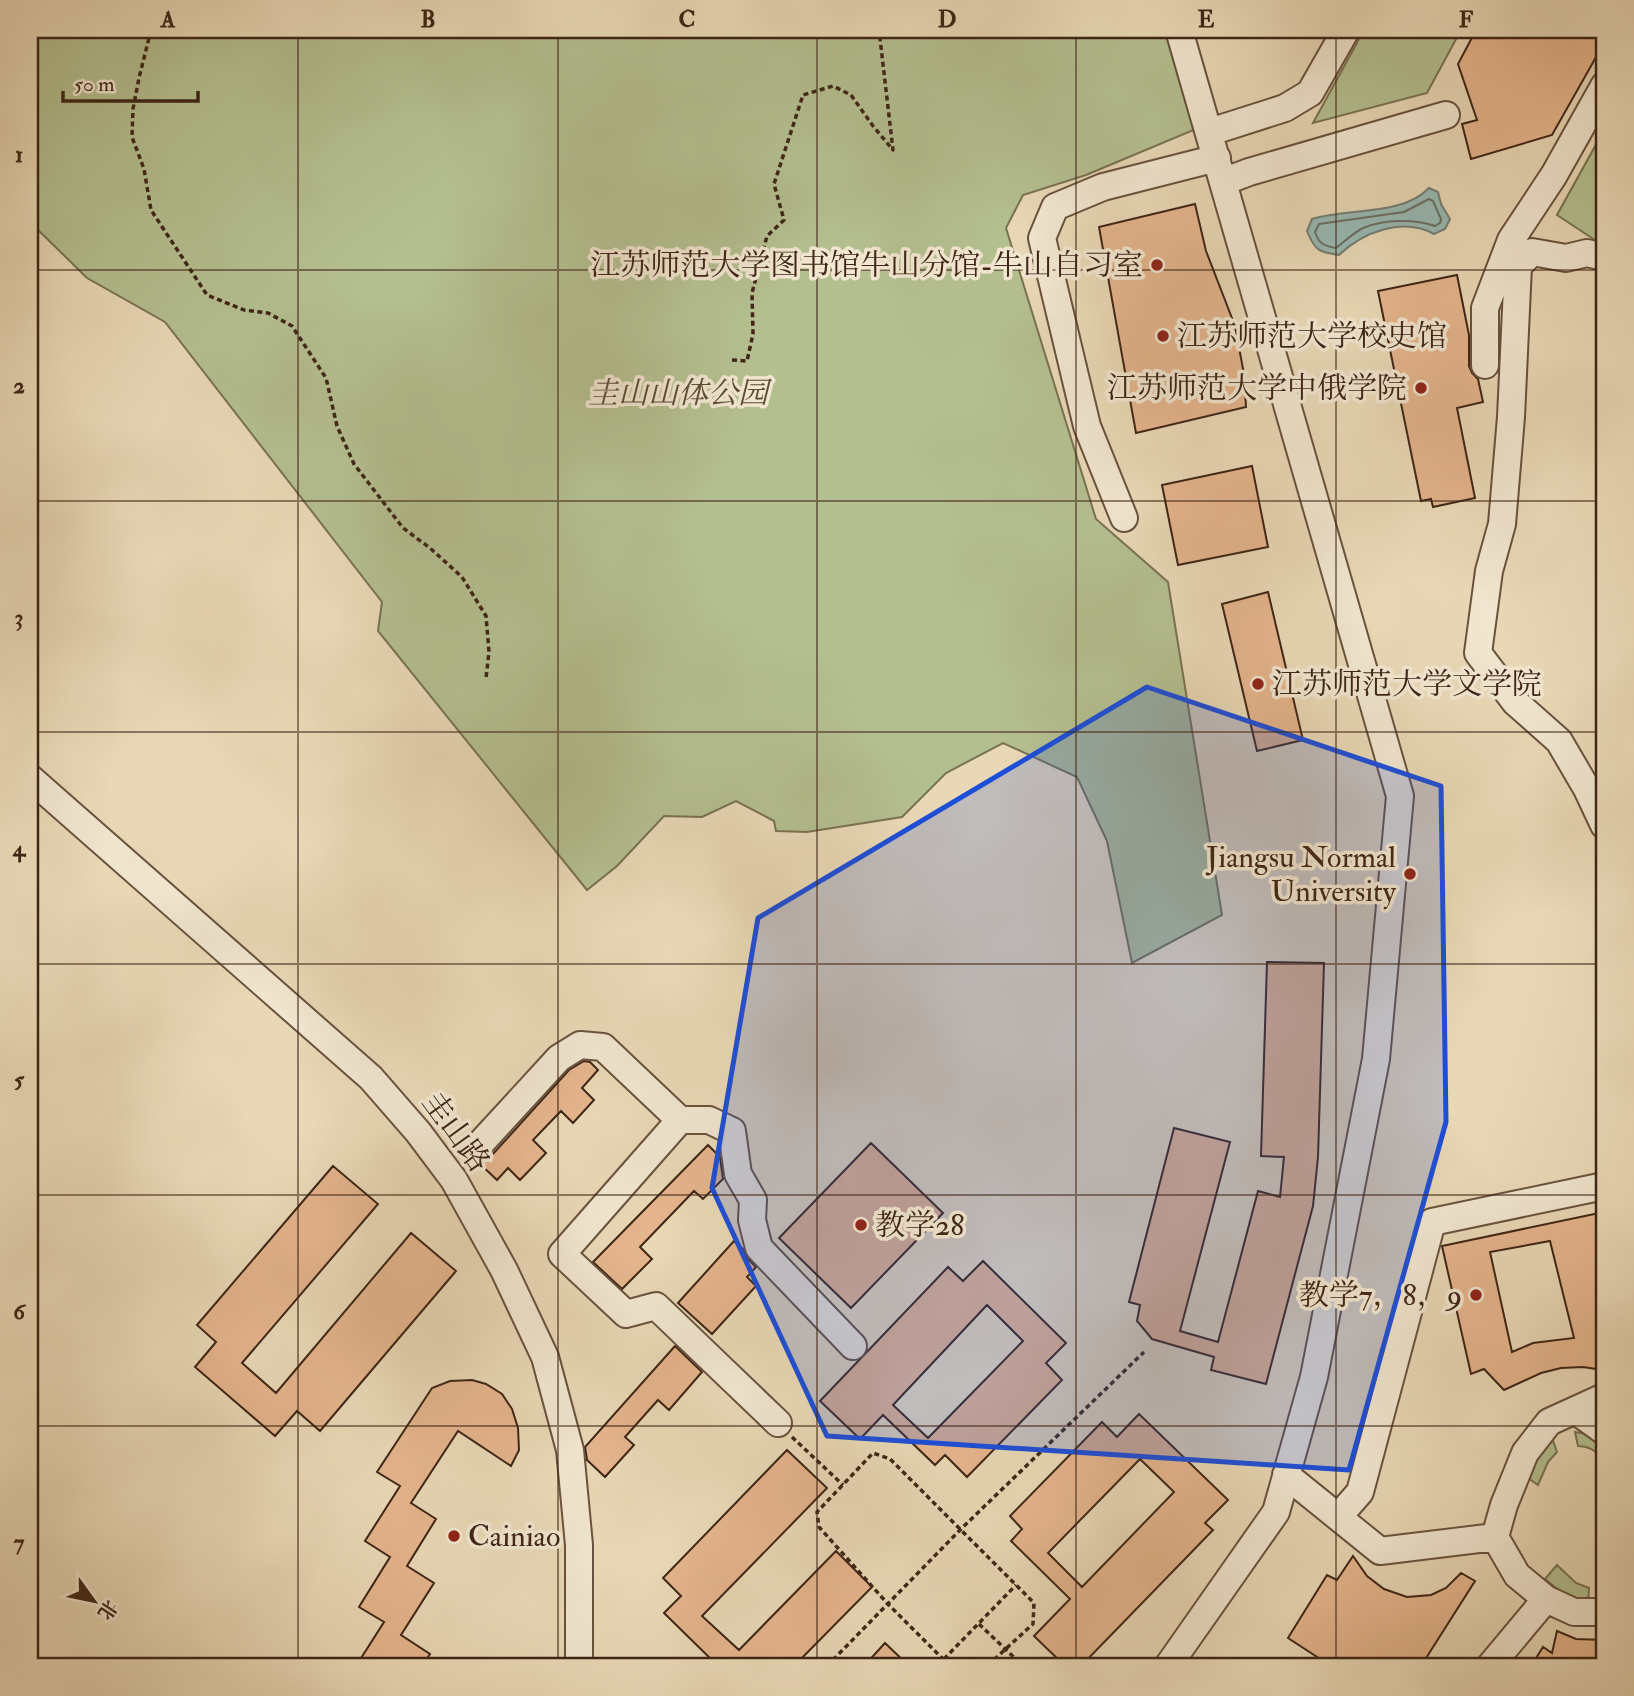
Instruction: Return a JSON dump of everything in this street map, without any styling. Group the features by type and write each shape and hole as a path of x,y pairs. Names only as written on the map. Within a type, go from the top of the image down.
{"street":[{"path":"1168,1666 1276,1512 1314,1377 1376,1059 1400,796 1179,30"},
{"path":"1210,132 1285,108 1310,93 1346,30"},
{"path":"1485,365 1485,308 1511,240 1555,175 1604,86"},
{"path":"1124,518 1087,426 1042,238 1055,207 1103,187 1220,170 1249,172 1446,115"},
{"path":"1604,257 1587,253 1566,258 1532,252 1518,265 1511,417 1502,524 1489,571 1478,653 1515,702 1559,741 1604,825"},
{"name":"圭山路","path":"30,778 372,1078 454,1180 503,1270 545,1357 570,1450 579,1545 579,1666"},
{"path":"481,1143 559,1058 580,1045 603,1047 680,1120 709,1120 732,1131 738,1174 753,1200 752,1220 759,1248 853,1346"},
{"path":"680,1120 562,1254 626,1314 656,1306 778,1423"},
{"path":"1339,1516 1360,1492 1432,1222 1604,1186"},
{"path":"1604,1397 1549,1422 1525,1453 1504,1505 1495,1537 1517,1575 1546,1599 1574,1612 1604,1612"},
{"path":"1576,1411 1604,1432"},
{"path":"1286,1475 1380,1552 1495,1537"},
{"path":"1490,1666 1546,1599"}],"path":[{"path":"151,30 139,78 132,137 144,169 151,210 207,295 244,310 268,313 292,326 326,378 337,426 354,464 403,528 462,577 486,616 489,652 485,678"},
{"path":"732,360 747,361 753,334 752,293 767,236 784,220 774,184 803,95 833,86 851,95 893,150 879,30"},
{"path":"827,1666 961,1529 1144,1352"},
{"path":"778,1423 843,1485"},
{"path":"950,1666 887,1603 819,1527 817,1512 873,1453 890,1459 1034,1603 1033,1624 987,1666"},
{"path":"944,1660 1016,1584"},
{"path":"979,1623 1023,1666"}],"highlighted area":[{"path":"1147,687 1441,786 1446,1122 1349,1470 827,1436 712,1188 758,918"}],"green space":[{"name":"圭山山体公园","path":"30,30 1168,30 1196,129 1086,175 1023,195 1006,228 1096,519 1168,582 1222,915 1132,963 1107,841 1077,777 1003,743 946,773 902,817 807,832 776,831 774,821 736,801 702,817 664,816 617,866 587,890 378,631 382,602 165,322 87,278 30,222"},
{"path":"1364,30 1461,30 1427,93 1313,123"},
{"path":"1604,130 1604,246 1557,215"},
{"path":"1575,1432 1591,1435 1604,1442 1604,1459 1586,1447 1578,1446"},
{"path":"1552,1438 1557,1452 1548,1462 1538,1485 1525,1476"},
{"path":"1557,1565 1576,1583 1589,1588 1588,1603 1563,1594 1545,1579"}],"water":[{"path":"1429,188 1438,192 1441,204 1450,219 1445,229 1434,234 1422,229 1396,227 1371,234 1339,255 1318,249 1307,231 1312,219 1390,207 1418,197"}],"building":[{"path":"1476,30 1604,30 1604,43 1552,135 1471,159 1462,124 1477,120 1458,64"},
{"path":"1195,204 1206,251 1235,326 1244,374 1246,407 1136,433 1099,227"},
{"path":"1457,275 1469,335 1469,366 1478,379 1483,402 1457,408 1475,498 1433,507 1431,499 1421,501 1378,291"},
{"path":"1252,466 1268,547 1178,565 1162,485"},
{"path":"1268,592 1303,740 1257,751 1222,604"},
{"path":"1267,962 1324,963 1318,1157 1313,1206 1266,1384 1211,1370 1214,1357 1152,1339 1137,1321 1140,1305 1129,1302 1174,1128 1230,1142 1180,1331 1218,1342 1258,1191 1280,1197 1284,1157 1261,1156"},
{"path":"584,1061 590,1062 598,1070 582,1088 594,1100 573,1123 561,1111 533,1140 546,1153 520,1180 508,1168 497,1180 479,1163 493,1154 569,1070"},
{"name":"教学28","path":"871,1143 943,1213 851,1308 779,1238"},
{"path":"708,1145 720,1157 723,1179 703,1199 694,1191 640,1247 652,1259 622,1289 593,1262"},
{"path":"333,1166 378,1204 242,1363 276,1393 411,1233 456,1271 320,1431 297,1411 275,1436 195,1367 216,1342 197,1325"},
{"name":"教学7，8，9","path":"1604,1212 1604,1228 1599,1230 1604,1249 1603,1370 1561,1368 1541,1373 1504,1390 1484,1369 1471,1374 1442,1246","holes":["1550,1241 1574,1338 1533,1343 1512,1352 1490,1252"]},
{"path":"734,1241 756,1267 747,1277 756,1286 712,1334 678,1303"},
{"path":"983,1261 1066,1343 1046,1363 1062,1380 967,1477 945,1455 935,1465 883,1415 860,1439 820,1401 948,1267 963,1281","holes":["987,1305 1023,1341 928,1438 893,1405"]},
{"path":"675,1346 702,1372 669,1410 658,1400 625,1437 634,1445 605,1477 587,1460 585,1447"},
{"path":"472,1380 486,1384 502,1394 512,1409 518,1428 519,1450 511,1466 458,1431 411,1503 436,1519 407,1566 434,1583 401,1635 430,1654 422,1666 356,1666 384,1622 359,1607 390,1557 365,1541 400,1486 377,1472 432,1388 450,1381"},
{"path":"1139,1414 1228,1500 1205,1523 1213,1530 1081,1666 1065,1666 1034,1636 1070,1599 1011,1541 1022,1529 1010,1516 1102,1422 1117,1437","holes":["1140,1459 1174,1492 1082,1587 1048,1553"]},
{"path":"787,1450 827,1488 702,1616 739,1650 836,1551 872,1587 794,1666 718,1666 664,1613 681,1596 663,1578"},
{"path":"1353,1556 1367,1576 1384,1589 1407,1597 1431,1595 1446,1588 1461,1573 1475,1581 1421,1666 1331,1666 1288,1638 1327,1575 1337,1580"},
{"path":"1557,1631 1576,1639 1604,1640 1604,1666 1531,1666 1543,1647 1552,1653"},
{"path":"885,1643 909,1666 864,1666"}],"place":[{"name":"江苏师范大学图书馆牛山分馆-牛山自习室","path":"1157,265"},
{"name":"江苏师范大学校史馆","path":"1163,336"},
{"name":"江苏师范大学中俄学院","path":"1421,388"},
{"name":"江苏师范大学文学院","path":"1258,684"},
{"name":"Jiangsu Normal University","path":"1410,874"},
{"name":"教学28","path":"861,1225"},
{"name":"教学7，8，9","path":"1476,1295"},
{"name":"Cainiao","path":"454,1536"}]}
